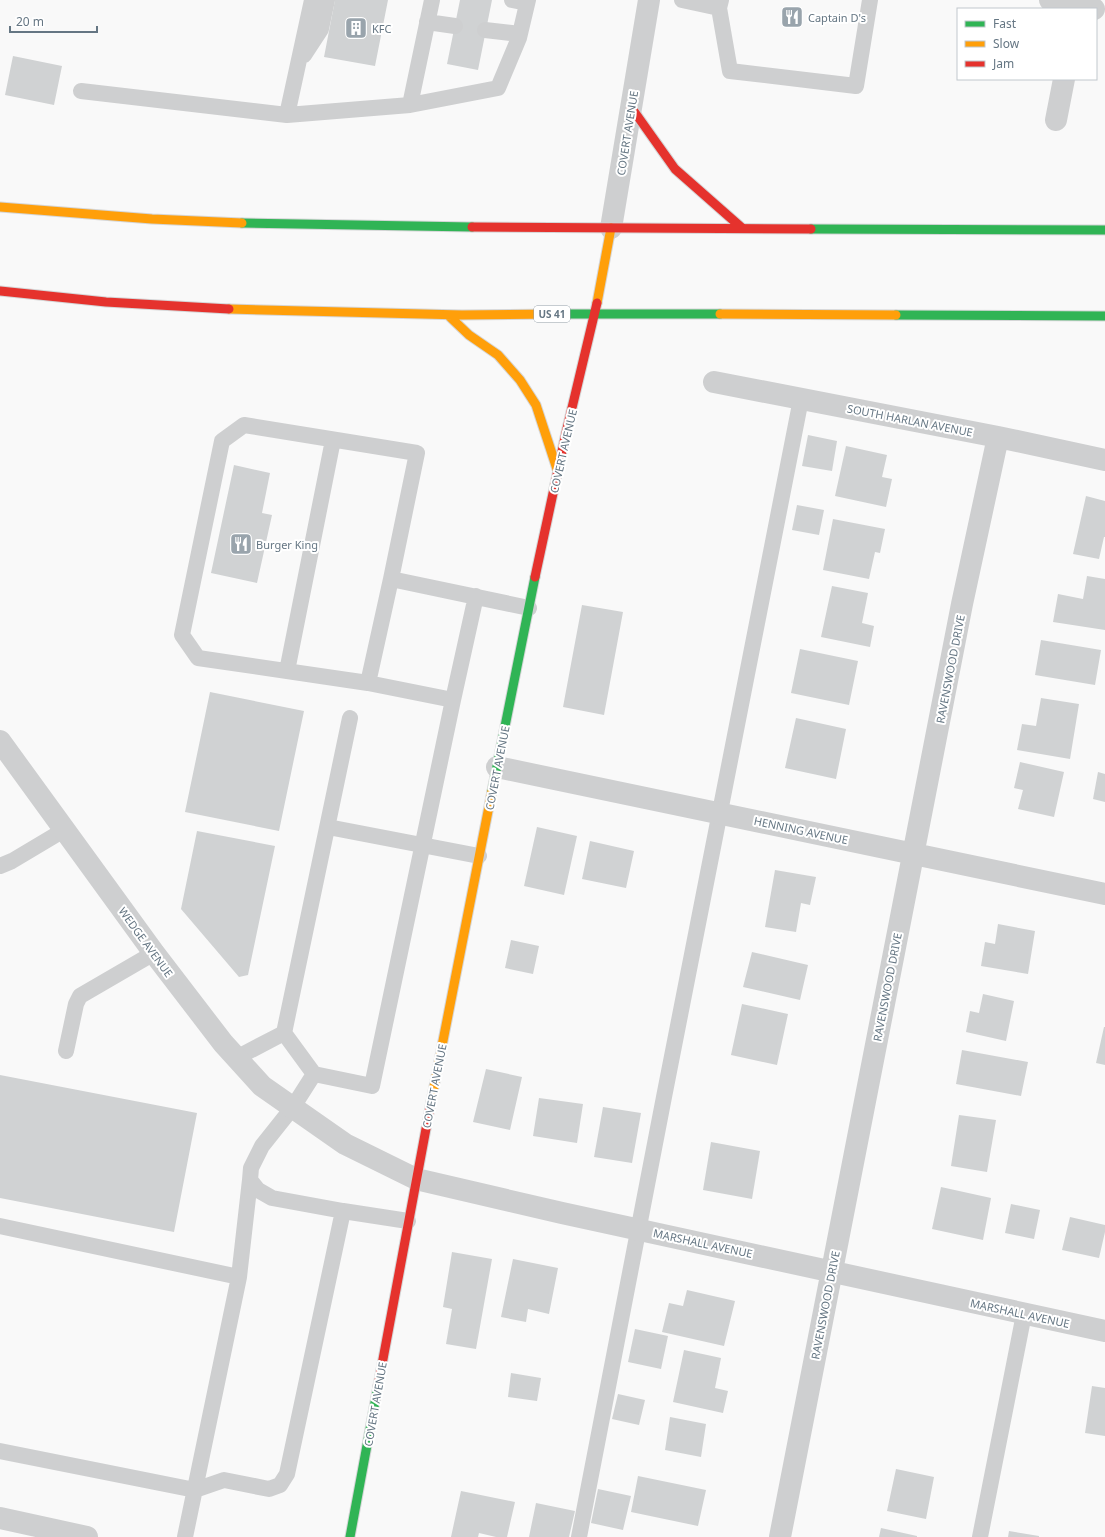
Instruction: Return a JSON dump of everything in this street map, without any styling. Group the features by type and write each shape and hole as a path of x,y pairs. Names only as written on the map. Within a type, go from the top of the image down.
{"main road":[{"path":"631,107 675,169 742,228"},
{"path":"0,207 66,214 180,222 402,228 1105,230"},
{"name":"COVERT AVENUE","path":"350,1537 408,1221 479,856 529,608 558,472 595,313 611,228"},
{"name":"US 41","path":"0,291 106,302 248,310 448,315 595,313 1105,316"},
{"path":"448,315 469,335 498,355 520,380 536,405 558,472"}],"street":[{"name":"COVERT AVENUE","path":"611,228 649,0"},
{"path":"1050,0 1086,7"},
{"path":"1056,120 1064,80"},
{"name":"SOUTH HARLAN AVENUE","path":"714,382 998,437 1105,460"},
{"name":"RAVENSWOOD DRIVE","path":"780,1537 962,604 998,437"},
{"name":"WEDGE AVENUE","path":"0,741 154,953 223,1043 262,1086 314,1122"},
{"name":"HENNING AVENUE","path":"497,767 1105,894"},
{"name":"MARSHALL AVENUE","path":"314,1122 345,1144 416,1179 1105,1331"},
{"path":"0,1518 80,1536"}],"lane":[{"path":"287,116 312,0"},
{"path":"299,63 321,29 327,0"},
{"path":"410,105 432,0"},
{"path":"682,0 720,4 730,71 856,86 870,0"},
{"path":"81,91 287,116 410,105 498,88 520,34 522,1"},
{"path":"427,22 455,26"},
{"path":"485,30 520,34"},
{"path":"579,1537 719,813 801,399"},
{"path":"368,683 417,453 244,426 222,441 182,635 198,658 368,683 452,700"},
{"path":"287,672 333,440"},
{"path":"391,578 529,608"},
{"path":"350,718 284,1033 314,1074 372,1086 452,700 476,596"},
{"path":"328,827 479,856"},
{"path":"0,866 12,861 64,830"},
{"path":"66,1051 76,1004 80,996 154,953"},
{"path":"236,1058 284,1033"},
{"path":"185,1537 239,1277 251,1168 262,1146 293,1107 314,1074"},
{"path":"250,1180 258,1190 272,1198 408,1221"},
{"path":"0,1451 195,1490 224,1480 269,1489 280,1486 287,1474 343,1211"},
{"path":"0,1226 239,1277"},
{"path":"980,1537 1024,1314"}],"building":[{"name":"KFC","path":"335,0 388,0 375,66 324,57"},
{"path":"460,0 492,0 478,70 447,64"},
{"path":"13,56 62,66 54,105 5,95"},
{"path":"808,435 837,441 832,471 802,466"},
{"path":"846,446 887,455 882,477 892,479 886,507 835,496"},
{"name":"Burger King","path":"234,465 270,473 262,513 272,515 257,583 211,573"},
{"path":"1086,496 1105,501 1105,537 1099,559 1073,554"},
{"path":"797,505 824,510 819,535 792,530"},
{"path":"833,519 885,529 880,553 875,552 869,579 823,570"},
{"path":"1087,576 1105,579 1105,630 1053,622 1058,594 1083,599"},
{"path":"832,586 868,593 862,623 874,626 870,647 821,637"},
{"path":"582,605 623,612 604,715 563,707"},
{"path":"1041,640 1101,650 1095,685 1035,675"},
{"path":"800,649 858,661 849,705 791,693"},
{"path":"210,692 304,711 279,831 185,812"},
{"path":"1041,698 1079,704 1070,759 1017,750 1022,724 1036,726"},
{"path":"796,718 846,729 836,779 785,768"},
{"path":"1020,762 1064,772 1054,817 1018,809 1023,790 1014,788"},
{"path":"1098,772 1105,774 1105,802 1093,799"},
{"path":"537,827 577,836 564,895 524,886"},
{"path":"197,831 275,846 248,975 239,977 181,909"},
{"path":"590,841 634,851 626,888 582,879"},
{"path":"775,870 816,877 810,905 801,903 796,932 765,927"},
{"path":"998,924 1035,931 1028,974 981,966 985,942 995,944"},
{"path":"511,940 539,946 533,974 505,968"},
{"path":"752,952 808,965 800,1000 743,987"},
{"path":"983,994 1014,1001 1006,1041 966,1032 970,1011 979,1013"},
{"path":"742,1004 788,1014 777,1065 731,1055"},
{"path":"1105,1027 1105,1065 1096,1063"},
{"path":"962,1050 1028,1062 1021,1096 956,1084"},
{"path":"486,1069 522,1077 510,1130 473,1122"},
{"path":"0,1075 197,1113 174,1232 0,1198"},
{"path":"539,1098 583,1104 577,1143 533,1136"},
{"path":"603,1107 641,1113 632,1163 594,1157"},
{"path":"959,1115 996,1120 987,1172 951,1166"},
{"path":"711,1142 760,1151 752,1199 703,1190"},
{"path":"941,1187 991,1198 983,1240 932,1229"},
{"path":"1011,1204 1040,1210 1034,1239 1005,1233"},
{"path":"1070,1217 1105,1225 1105,1232 1099,1258 1062,1250"},
{"path":"452,1252 492,1259 476,1349 446,1344 452,1309 443,1307"},
{"path":"513,1259 558,1268 549,1314 528,1309 526,1322 501,1317"},
{"path":"687,1290 735,1301 724,1346 662,1332 669,1303 683,1306"},
{"path":"635,1329 668,1336 661,1369 628,1362"},
{"path":"684,1350 721,1358 715,1388 728,1391 723,1413 673,1402"},
{"path":"511,1373 541,1378 537,1401 508,1397"},
{"path":"1092,1386 1105,1388 1105,1436 1085,1433"},
{"path":"618,1394 645,1400 639,1425 612,1419"},
{"path":"670,1417 706,1424 701,1457 665,1450"},
{"path":"896,1469 934,1477 926,1519 887,1511"},
{"path":"638,1476 706,1490 698,1526 631,1512"},
{"path":"598,1489 631,1496 623,1530 591,1523"},
{"path":"461,1491 515,1502 507,1537 496,1537 479,1533 478,1537 451,1537"},
{"path":"536,1503 575,1511 569,1537 529,1537"},
{"path":"881,1528 917,1536 917,1537 879,1537"},
{"path":"1009,1531 1039,1536 1039,1537 1008,1537"}],"traffic: fast":[{"path":"242,223 472,227"},
{"path":"811,229 1105,230"},
{"path":"557,314 720,314"},
{"path":"896,315 1105,316"},
{"path":"492,791 535,577"},
{"path":"350,1537 378,1386"}],"traffic: slow":[{"path":"0,207 152,219 242,223"},
{"path":"597,303 611,228"},
{"path":"229,309 462,315 557,314"},
{"path":"720,314 896,315"},
{"path":"448,315 469,335 498,355 520,380 536,405 558,472"},
{"path":"431,1102 492,791"}],"traffic: jam":[{"path":"631,107 675,169 742,228"},
{"path":"472,227 811,229"},
{"path":"0,291 106,302 229,309"},
{"path":"535,577 566,433 597,303"},
{"path":"378,1386 431,1102"}],"place":[{"name":"Captain D's","path":"792,17"},
{"name":"KFC","path":"356,28"},
{"name":"Burger King","path":"241,544"}]}
